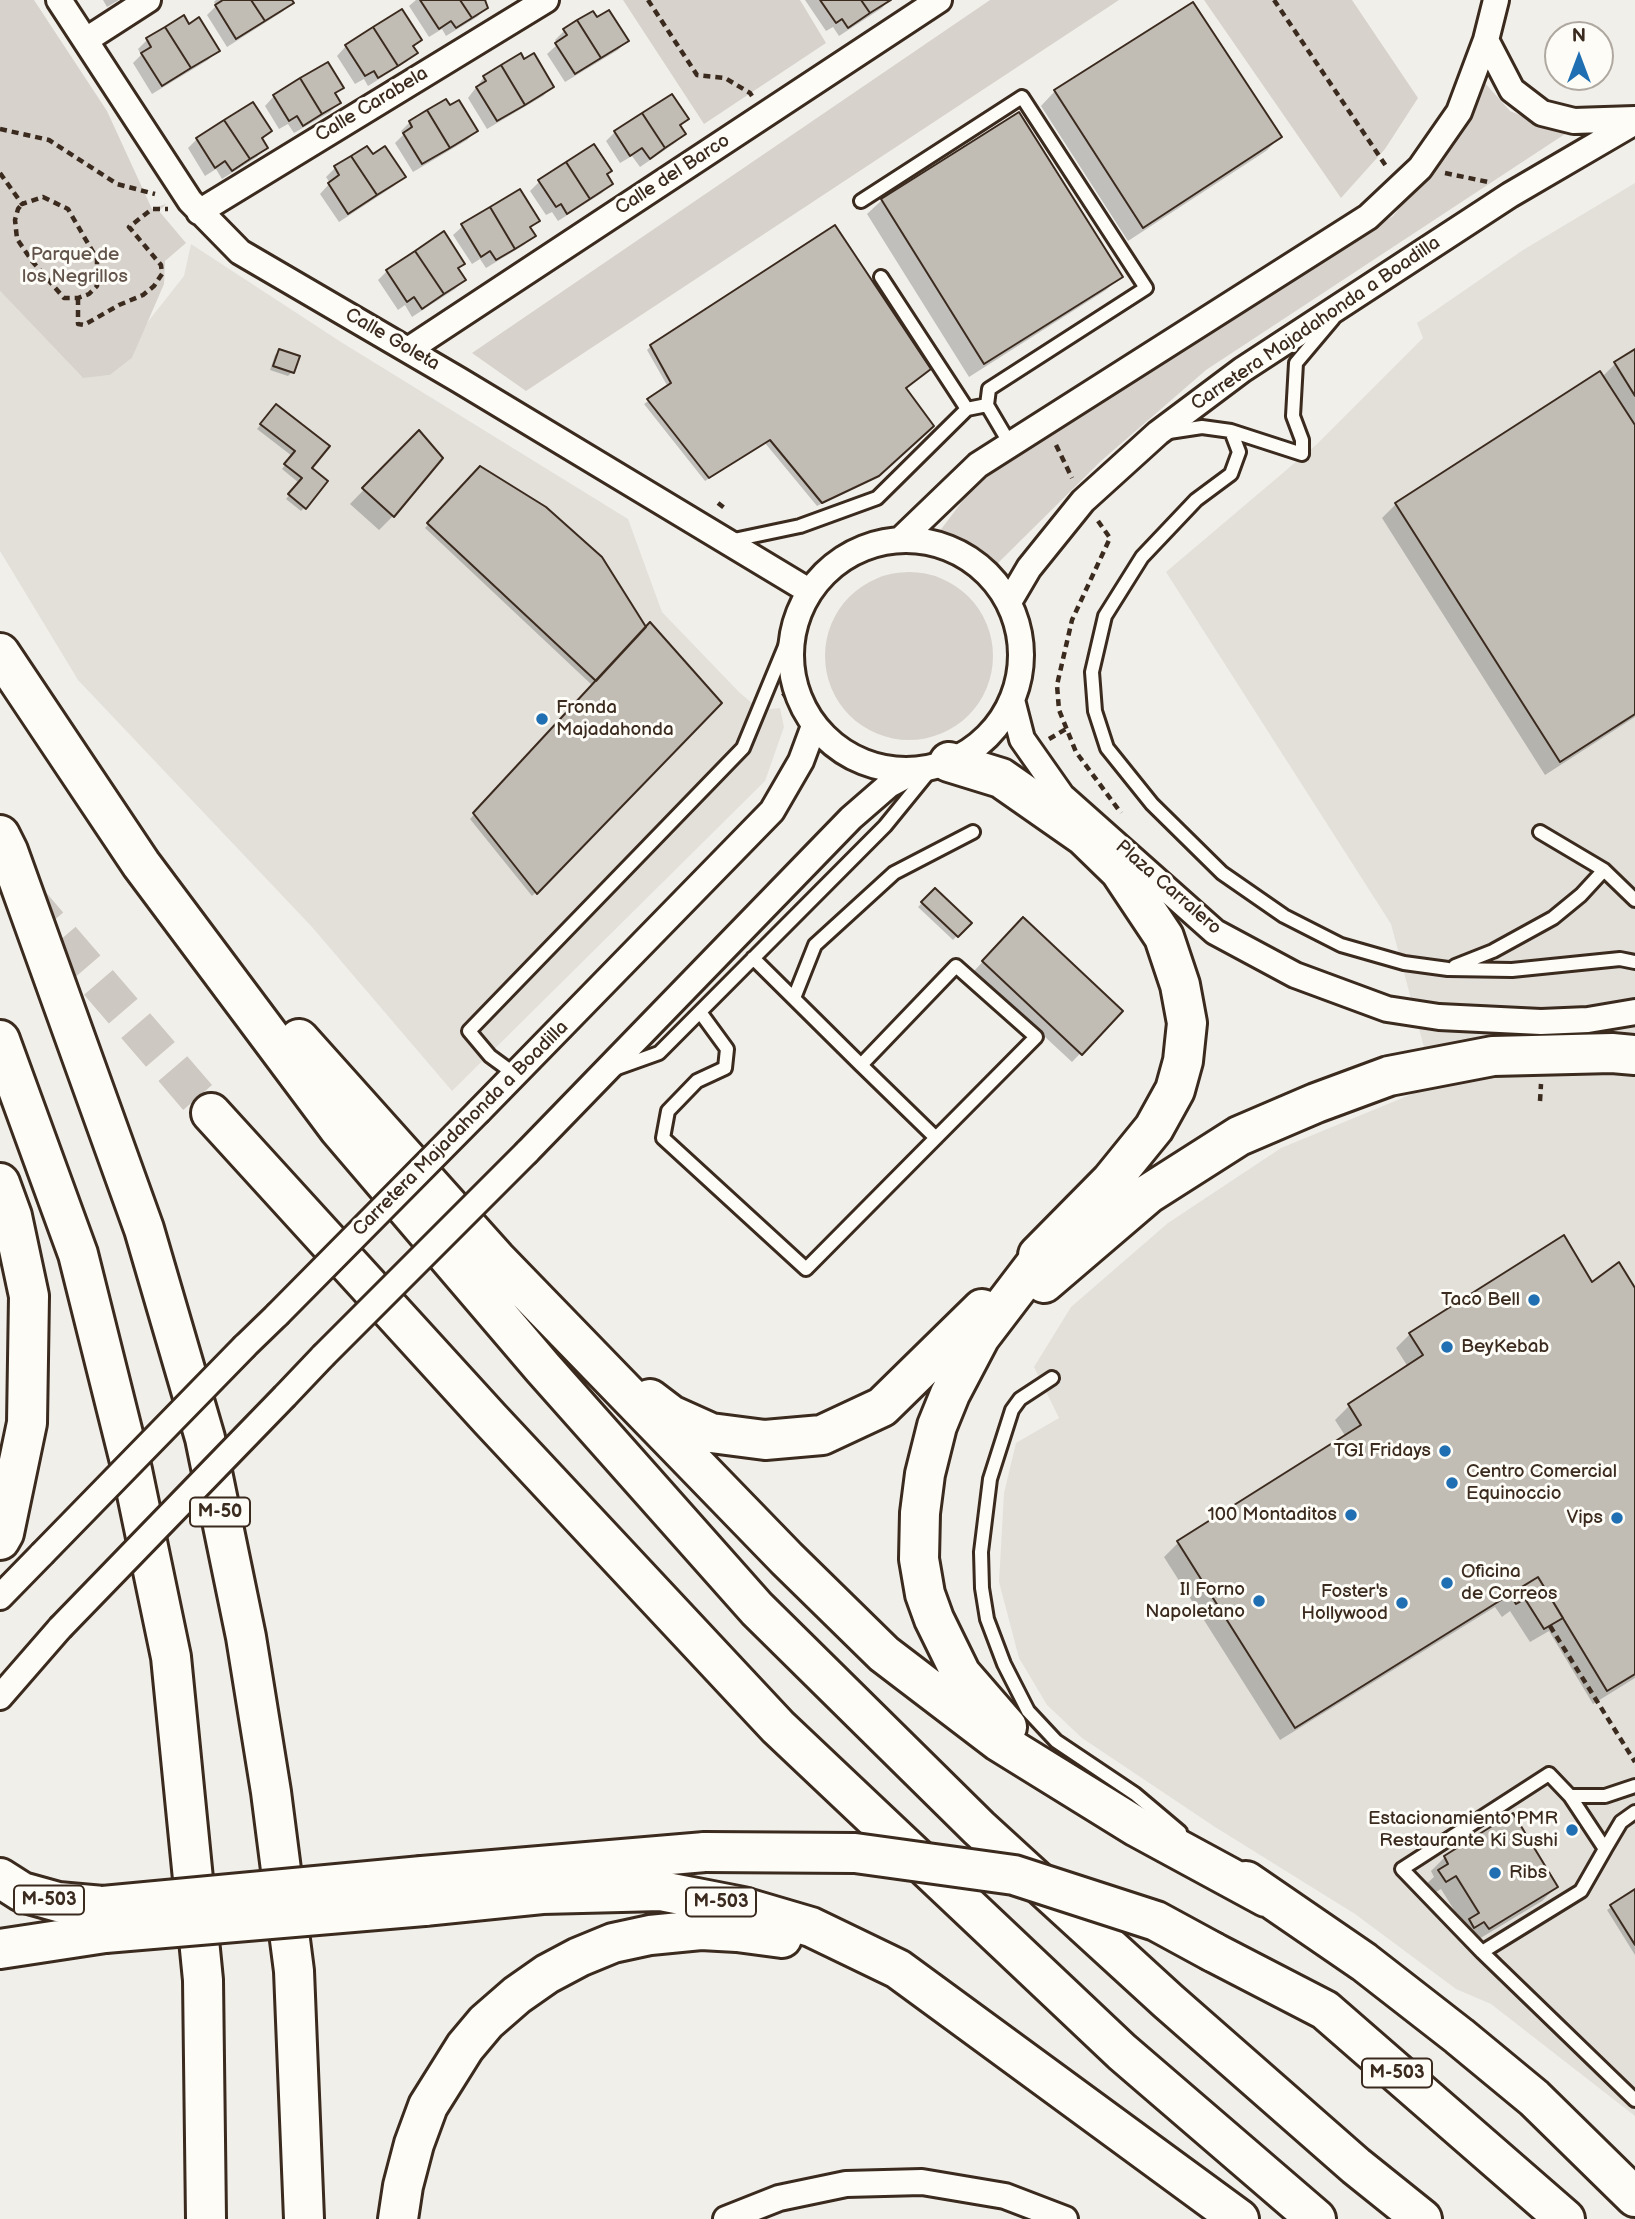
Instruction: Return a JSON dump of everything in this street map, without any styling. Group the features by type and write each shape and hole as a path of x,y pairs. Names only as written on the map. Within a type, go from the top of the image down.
{"highway":[{"path":"0,653 141,864 339,1129 543,1368 757,1609 999,1846 1168,2001 1356,2166 1422,2219"},
{"path":"496,1259 642,1392 671,1415 711,1433 765,1440 822,1435 881,1407 1111,1181 1154,1128 1175,1090 1183,1061 1187,1023 1180,985 1164,937 1120,871 1084,836 1001,778 933,766"},
{"path":"1062,796 1084,836"},
{"name":"M-50","path":"0,835 144,1228 205,1438 246,1637 271,1792 289,1929 294,1971 304,2219"},
{"path":"141,864 496,1259 884,1654 998,1741 1137,1827 1266,1896"},
{"path":"0,1040 78,1254 132,1470 170,1657 203,1980 206,2219"},
{"path":"950,1394 1050,1276 1148,1194 1239,1136 1389,1076 1493,1056 1612,1053 1635,1055"},
{"path":"211,1113 490,1419 778,1727 1122,2052 1316,2219"},
{"path":"0,1183 12,1216 29,1296 27,1423 5,1533 0,1540"},
{"path":"1057,1236 980,1337 950,1394 937,1426 925,1474 920,1513 919,1559 925,1594 961,1674 1005,1725 1096,1786 1193,1843 1364,1962 1535,2098 1631,2192"},
{"name":"M-503","path":"0,1949 104,1919 423,1891 705,1852 855,1853 1014,1875 1156,1921 1325,2010 1565,2219"},
{"name":"M-503","path":"0,1878 22,1892 104,1919"},
{"name":"M-503","path":"423,1891 542,1894 661,1891 743,1906 811,1927 898,1969 1239,2219"},
{"path":"398,2219 414,2144 428,2106 465,2047 486,2022 517,1995 579,1956 613,1943 650,1935 701,1930 737,1931 810,1944 986,2033"}],"street":[{"name":"Calle Goleta","path":"59,0 199,212 240,252 408,349 810,591"},
{"path":"86,40 148,0"},
{"name":"Calle Carabela","path":"199,212 546,0"},
{"name":"Calle del Barco","path":"408,349 939,0"},
{"path":"900,540 978,465 1368,217 1420,168 1459,112 1486,40 1496,0"},
{"name":"Carretera Majadahonda a Boadilla","path":"1486,40 1512,90 1542,113 1574,121 1635,121"},
{"name":"Carretera Majadahonda a Boadilla","path":"1009,602 1029,568 1083,501 1158,433 1242,370 1349,300 1510,195 1635,121"},
{"path":"0,1698 60,1628 323,1356 527,1152 851,818 889,785 933,766 975,747 997,726 1012,700 1020,676 1021,651 1018,626 1009,602 990,575 964,555 933,543 900,540 865,547 834,565 810,591 793,627 790,653 792,679 814,726 835,746 860,761 888,769 933,766"},
{"name":"Plaza Carralero","path":"1012,700 1022,739 1062,796 1216,932 1295,975 1387,1009 1439,1017 1541,1022 1588,1020 1635,1012"},
{"name":"Carretera Majadahonda a Boadilla","path":"0,1597 245,1346 516,1076 772,811 801,761 814,726"},
{"path":"726,2219 779,2198 846,2184 922,2182 1005,2196 1066,2219"}],"lane":[{"path":"861,201 1022,97 1146,288 989,389 987,405 1010,444"},
{"path":"881,277 967,409"},
{"path":"1158,433 1202,427 1231,431 1302,454 1302,440 1293,416 1296,363 1349,300"},
{"path":"729,541 800,526 877,498 967,409 987,405"},
{"path":"1231,431 1239,452 1231,474 1196,500 1142,557 1105,616 1092,673 1095,711 1107,748 1152,804 1222,873 1284,916 1341,945 1404,963 1448,969 1511,970 1620,959 1635,962"},
{"path":"516,1076 490,1056 469,1031 743,748 793,627"},
{"path":"604,1073 659,1053 885,826 933,766"},
{"path":"794,998 815,945 894,873 973,832"},
{"path":"1540,832 1604,870 1635,900"},
{"path":"1448,969 1493,951 1553,918 1581,895 1604,870"},
{"path":"753,958 936,1138"},
{"path":"700,1012 727,1049 725,1068 697,1081 668,1111 663,1139 806,1269 1036,1037 956,966 861,1065"},
{"path":"1052,1378 1020,1399 1012,1410 990,1479 981,1552 982,1588 987,1619 1004,1664 1028,1711 1056,1741 1135,1794 1193,1843"},
{"path":"1605,1849 1570,1796 1549,1774 1402,1868 1482,1952 1635,2100"},
{"path":"1570,1796 1605,1796 1635,1786"},
{"path":"1482,1952 1581,1892 1621,1822 1635,1812"}],"path":[{"path":"648,0 697,75 725,78 750,93 752,97"},
{"path":"1274,0 1386,166"},
{"path":"0,129 49,140 117,184 157,194"},
{"path":"1420,168 1505,186 1510,195"},
{"path":"0,173 22,204"},
{"path":"43,197 68,209 97,259 97,286 89,295 64,298 48,282 17,239 15,220 22,204 43,197"},
{"path":"78,298 78,324 83,325 143,295 154,286 162,274 161,265 129,227 152,209 168,209"},
{"path":"1044,421 1083,501 1110,538 1072,620 1057,685 1059,710 1076,752 1123,815"},
{"path":"1540,1101 1544,1055"},
{"path":"1550,1626 1635,1762"}],"shaded area":[{"path":"1635,183 1635,2116 1491,2004 1456,1989 1355,1914 1215,1827 1082,1738 1047,1705 1019,1658 999,1582 1004,1493 1016,1443 1059,1418 1034,1367 1071,1307 1168,1223 1281,1148 1434,1085 1391,924 1166,572 1317,444 1423,338 1417,323 1523,250"},
{"name":"Fronda Majadahonda","path":"191,244 341,342 628,519 662,612 739,692 760,710 780,708 784,727 765,781 452,1091 312,927 78,680 0,551 0,291 82,377 110,375 132,358 146,324 184,276"}],"green space":[{"name":"Parque de los Negrillos","path":"0,0 34,0 107,111 152,209 166,204 159,211 186,243 165,261 164,284 132,358 110,375 83,378 0,291"},
{"path":"623,0 800,0 826,43 704,124"},
{"path":"990,0 1119,0 526,391 472,353"},
{"path":"1204,0 1352,0 1418,98 1385,149 1341,198"},
{"path":"1484,82 1510,111 1565,134 1206,370 1101,461 994,567 939,532 976,483 1393,216 1446,150"},
{"path":"909,572 941,579 968,597 986,624 993,656 986,688 968,715 941,733 909,740 877,733 850,715 832,688 825,656 832,624 850,597 877,579"}],"building":[{"path":"223,0 251,0 265,21 236,39 215,5"},
{"path":"251,0 292,0 294,3 265,21"},
{"path":"420,0 460,0 472,18 456,28 451,21 439,29"},
{"path":"460,0 485,0 488,8 472,18"},
{"path":"820,0 861,0 870,13 848,28 842,19 836,23"},
{"path":"861,0 891,0 870,13"},
{"path":"1193,2 1282,137 1143,228 1054,90"},
{"path":"402,9 422,40 413,46 418,53 398,66 373,27"},
{"path":"609,10 629,41 601,58 577,20 593,11 597,17"},
{"path":"184,15 189,24 199,17 220,51 191,68 165,27"},
{"path":"577,20 601,58 575,74 555,43 567,35 563,29"},
{"path":"165,27 191,68 162,86 141,53 151,47 146,38"},
{"path":"373,27 398,66 378,78 374,71 365,76 345,45"},
{"path":"521,53 524,59 534,53 554,87 525,105 501,65"},
{"path":"328,62 344,88 335,93 341,103 322,114 300,78"},
{"path":"501,65 525,105 497,121 476,87 486,81 483,76"},
{"path":"300,78 322,114 303,126 297,116 289,121 273,95"},
{"path":"672,94 689,119 680,125 686,134 665,148 642,113"},
{"path":"446,99 450,105 459,100 478,131 450,148 427,110"},
{"path":"253,102 272,131 262,138 268,148 250,159 224,120"},
{"path":"427,110 450,148 422,164 403,133 412,127 409,121"},
{"path":"1019,112 1123,277 984,364 881,199"},
{"path":"642,113 665,148 650,159 642,148 630,156 614,131"},
{"path":"224,120 250,159 232,171 225,161 215,168 196,138"},
{"path":"594,144 612,171 607,174 613,184 590,199 566,162"},
{"path":"367,146 373,154 385,146 406,177 377,195 351,156"},
{"path":"351,156 377,195 348,214 328,183 339,175 334,166"},
{"path":"566,162 590,199 567,214 561,204 556,207 538,180"},
{"path":"520,189 540,221 530,227 536,236 515,249 490,207"},
{"path":"490,207 515,249 496,260 490,251 481,257 461,224"},
{"path":"835,225 931,369 906,388 934,426 879,476 822,503 770,440 709,478 647,399 671,383 650,345"},
{"path":"444,231 465,264 458,268 466,280 444,294 415,251"},
{"path":"415,251 444,294 422,309 414,297 407,302 386,270"},
{"path":"279,349 300,356 294,373 273,366"},
{"path":"1635,349 1635,396 1614,362"},
{"path":"1600,371 1635,425 1635,714 1560,762 1395,503"},
{"path":"276,404 330,446 312,468 328,481 306,509 288,494 302,478 284,464 295,451 260,424"},
{"path":"419,430 443,458 394,517 362,488"},
{"path":"480,466 546,507 602,557 646,627 596,681 427,523"},
{"path":"650,622 722,703 537,894 473,813"},
{"path":"935,888 972,923 958,937 921,902"},
{"path":"1023,917 1123,1011 1082,1055 982,961"},
{"name":"Centro Comercial Equinoccio","path":"1564,1235 1592,1282 1619,1262 1635,1288 1635,1674 1607,1691 1538,1577 1295,1728 1177,1541 1361,1425 1348,1404 1423,1355 1409,1333"},
{"path":"1538,1577 1563,1618 1544,1629 1525,1599 1516,1604 1510,1594"},
{"name":"Ribs","path":"1513,1813 1558,1887 1489,1929 1484,1922 1474,1928 1469,1919 1479,1913 1456,1876 1446,1882 1438,1870 1448,1864 1444,1856"},
{"path":"1635,1889 1635,1945 1610,1905"}],"tunnel":[{"path":"24,896 211,1113"}],"place":[{"name":"Fronda Majadahonda","path":"542,719"},
{"name":"Taco Bell","path":"1534,1300"},
{"name":"BeyKebab","path":"1447,1347"},
{"name":"TGI Fridays","path":"1445,1451"},
{"name":"Centro Comercial Equinoccio","path":"1452,1483"},
{"name":"100 Montaditos","path":"1351,1515"},
{"name":"Vips","path":"1617,1518"},
{"name":"Oficina de Correos","path":"1447,1583"},
{"name":"Il Forno Napoletano","path":"1259,1601"},
{"name":"Foster's Hollywood","path":"1402,1603"},
{"name":"Estacionamiento PMR Restaurante Ki Sushi","path":"1572,1830"},
{"name":"Ribs","path":"1495,1873"}]}
